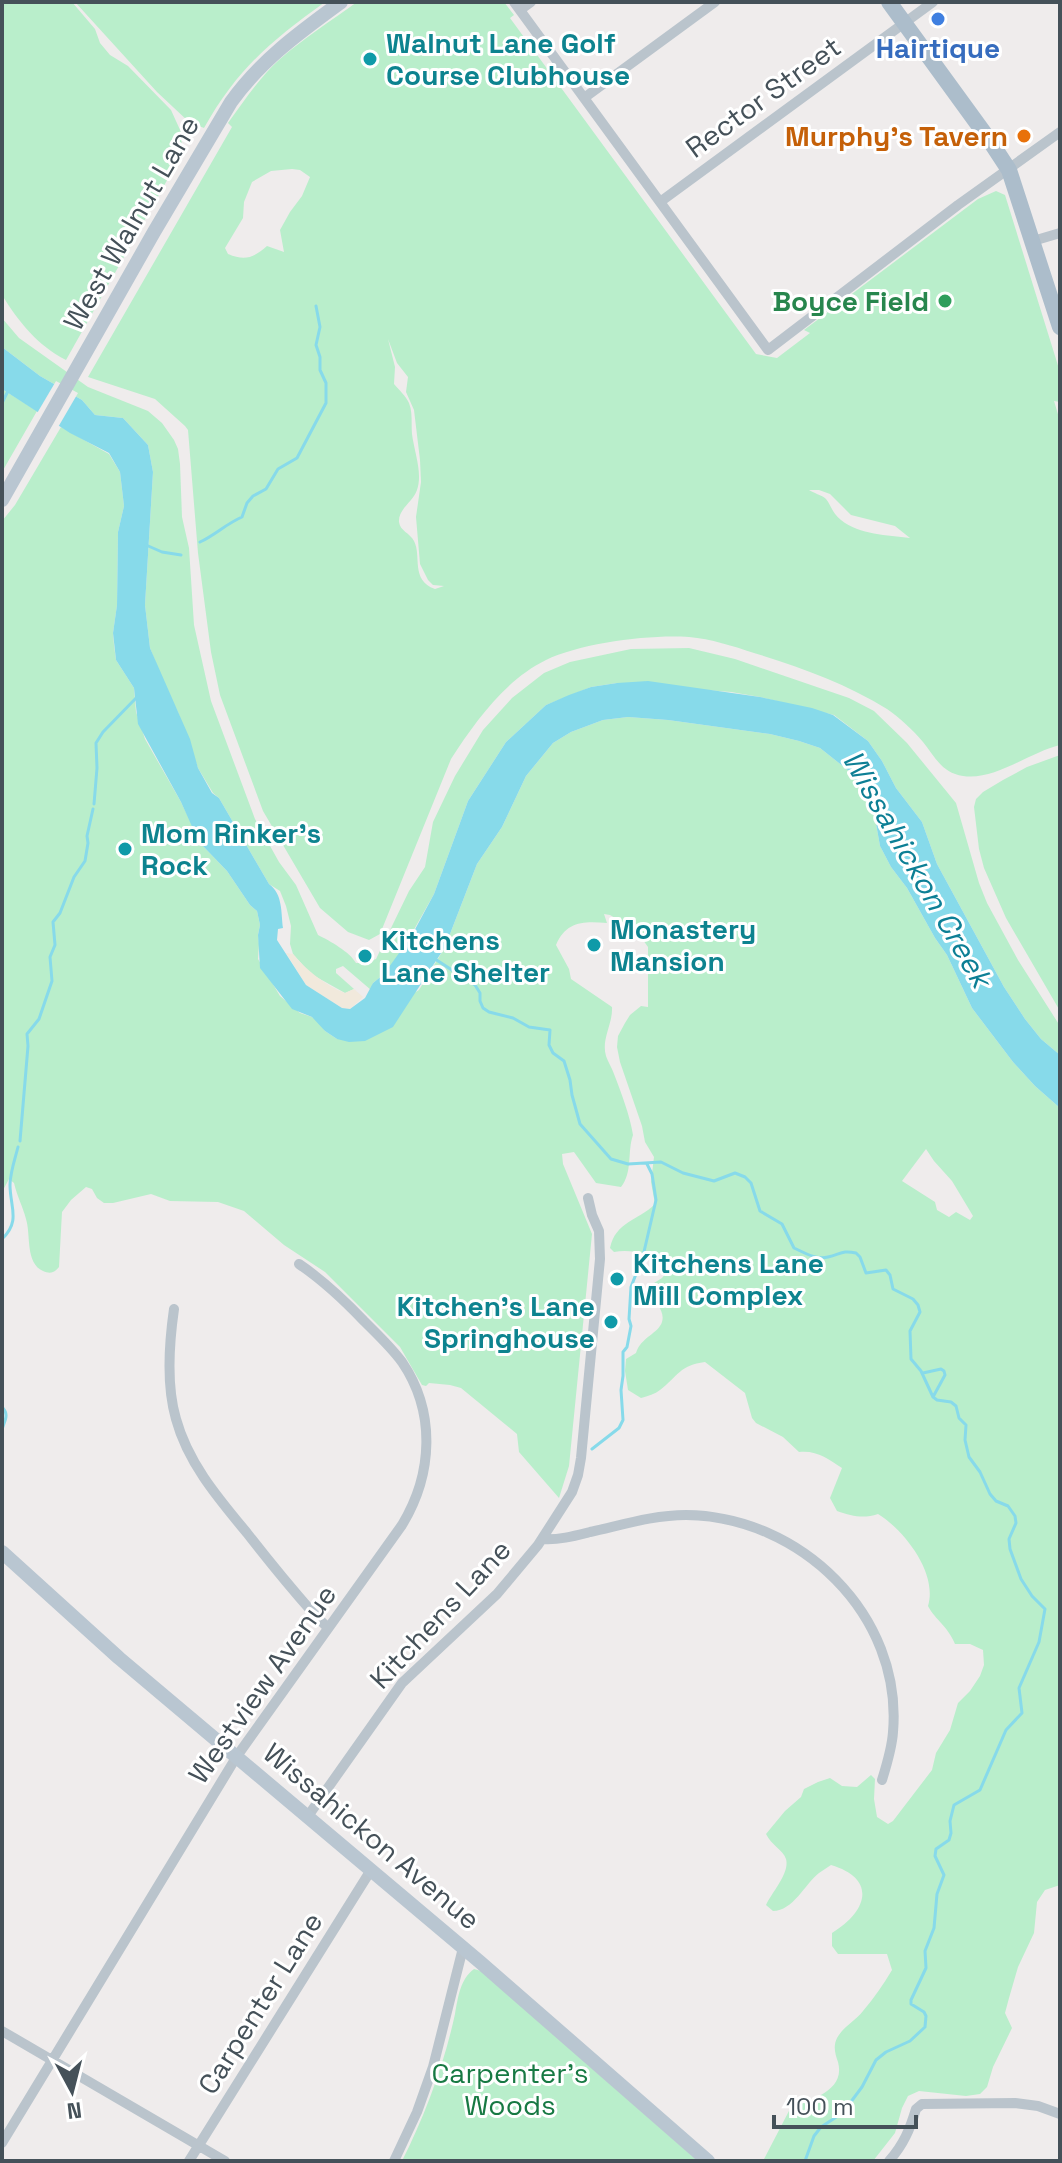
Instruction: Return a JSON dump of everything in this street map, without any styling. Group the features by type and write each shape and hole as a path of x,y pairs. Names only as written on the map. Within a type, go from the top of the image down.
{"main road":[{"path":"889,2 1009,170 1060,327"}],"street":[{"name":"West Walnut Lane","path":"2,499 218,123 243,86 270,56 341,2"},
{"path":"531,2 517,6 768,350 958,205 1060,132"},
{"path":"584,98 715,2"},
{"name":"Rector Street","path":"660,202 933,2"},
{"path":"1033,241 1060,233"},
{"name":"Kitchens Lane","path":"308,1816 402,1683 497,1594 543,1539 572,1492 580,1467 600,1259 599,1231 588,1198"},
{"name":"Westview Avenue","path":"2,2143 237,1756 402,1525 424,1477 426,1426 420,1397 410,1376 395,1354 334,1290 299,1264"},
{"path":"174,1309 170,1354 172,1399 188,1451 222,1503 328,1628"},
{"path":"543,1539 563,1538 652,1518 688,1515 746,1524 797,1547 833,1576 853,1599 883,1656 894,1716 892,1744 882,1780"},
{"name":"Wissahickon Avenue","path":"2,1552 119,1658 463,1948 708,2161"},
{"name":"Carpenter Lane","path":"189,2161 371,1870"},
{"path":"394,2161 430,2078 463,1948"},
{"path":"2,2031 225,2161"},
{"path":"889,2161 909,2133 918,2106 927,2103 1015,2103 1038,2106 1060,2114"}],"green space":[{"path":"2,2 72,2 95,29 100,43 110,55 128,66 171,110 181,132 182,151 179,159 66,360 46,348 30,332 2,295"},
{"path":"75,2 325,2 288,30 243,72 204,128 189,122 157,92"},
{"path":"357,2 504,2 514,15 510,18 756,354 777,358 810,333 804,330 978,199 996,191 1005,195 1060,372 1060,402 1054,401 1060,421 1060,745 1000,770 963,776 944,768 915,733 887,709 806,670 730,645 697,638 655,637 596,644 560,654 531,668 504,690 470,731 451,759 380,934 369,940 348,932 320,908 263,811 220,695 198,553 188,430 155,399 88,377 232,127 228,123 259,81 280,59","holes":["292,169 310,177 280,230 284,252 267,246 249,257 228,254 225,248 243,218 244,202 252,182 271,171","388,339 397,363 408,377 406,392 414,410 420,460 421,482 416,517 420,564 433,585 444,586 435,589 422,580 414,541 399,522 401,513 417,490 419,476 410,407 394,384 395,367","809,490 830,494 851,515 895,526 910,538 874,534 848,525 822,496"]},
{"path":"2,318 19,338 88,387 148,411 162,423 174,440 180,464 182,517 189,548 194,625 211,701 255,819 296,885 318,935 345,951 356,963 376,959 409,891 425,867 433,822 455,776 483,730 512,698 544,673 570,662 631,649 689,648 735,659 849,698 874,711 907,743 956,803 987,903 1018,960 1060,1026 1060,1055 1041,1039 1004,987 937,864 922,822 896,788 868,741 834,715 731,692 617,683 591,687 546,705 506,742 468,801 434,894 398,958 373,983 371,990 343,966 336,969 336,973 354,989 345,993 311,974 293,954 291,926 280,891 269,884 198,768 150,648 145,605 153,472 148,445 123,418 95,415 82,400 40,376 2,347"},
{"path":"2,389 37,411 2,472"},
{"path":"61,427 109,454 120,472 124,506 118,532 114,645 116,660 134,688 136,712 145,739 201,844 227,871 257,911 260,925 258,959 280,996 300,1013 318,1021 325,1031 337,1039 419,990 445,947 477,864 502,827 526,776 553,743 571,732 603,720 628,717 668,720 799,741 820,748 849,771 866,795 875,818 880,846 947,955 972,1008 1013,1062 1060,1108 1060,1885 1045,1890 1037,1902 1034,1933 1018,1967 1005,2013 1012,2028 987,2087 980,2094 966,2096 919,2091 908,2096 895,2133 873,2161 763,2161 790,2109 816,2098 837,2081 837,2038 867,2006 892,1970 887,1954 838,1954 832,1946 832,1933 853,1915 862,1896 856,1879 846,1871 831,1865 819,1873 787,1907 773,1911 766,1905 787,1864 766,1834 801,1797 804,1789 830,1778 842,1786 857,1787 871,1775 875,1779 877,1817 888,1824 893,1821 932,1770 936,1753 950,1730 958,1703 980,1676 984,1665 983,1650 970,1644 955,1644 931,1611 928,1606 928,1580 923,1567 898,1530 878,1514 858,1516 837,1511 830,1498 842,1468 817,1454 799,1452 783,1437 756,1423 745,1393 705,1362 685,1368 651,1395 641,1398 628,1390 626,1359 636,1353 662,1322 662,1313 654,1296 654,1283 670,1268 665,1259 633,1252 614,1252 610,1248 622,1227 655,1204 651,1182 654,1157 645,1142 617,1047 618,1036 630,1015 641,1006 648,1007 648,947 636,930 604,914 607,923 591,922 570,927 556,945 571,979 612,1007 605,1050 633,1135 627,1175 621,1187 596,1183 574,1152 562,1154 563,1164 592,1234 569,1466 559,1498 519,1452 517,1434 461,1388 429,1383 422,1385 400,1347 325,1272 284,1245 244,1211 218,1202 170,1201 151,1194 104,1203 92,1189 86,1187 62,1212 59,1267 50,1273 37,1267 31,1255 26,1219 14,1183 9,1179 2,1192 2,521 15,505","holes":["926,1149 952,1181 973,1216 970,1220 956,1212 949,1217 937,1210 935,1202 902,1181"]},
{"path":"1060,755 1060,1011 1006,918 984,868 974,807 976,799 983,792 1027,767"},
{"name":"Carpenter's Woods","path":"474,1969 481,1971 698,2161 402,2161 439,2071 460,1989"}],"sand":[{"path":"286,953 293,954 331,986 345,993 354,989 363,997 350,1009 342,1008 306,985"}],"water":[{"name":"Wissahickon Creek","path":"2,347 40,376 82,400 95,415 123,418 148,445 153,472 145,605 150,648 190,739 198,768 277,893 283,928 278,929 277,940 306,985 342,1008 350,1009 365,998 373,983 384,974 412,935 434,894 468,801 506,742 546,705 591,687 648,681 760,697 833,715 868,741 896,788 922,822 937,864 1004,987 1041,1039 1060,1055 1060,1108 1013,1062 972,1008 947,955 880,846 875,818 866,795 849,771 820,748 799,741 668,720 628,717 603,720 571,732 553,743 526,776 502,827 477,864 445,947 393,1027 365,1041 349,1042 337,1039 312,1017 292,1009 260,968 257,911 227,871 201,844 138,724 134,688 116,660 113,633 117,605 118,532 124,506 120,472 109,453 70,433 2,389"}],"pier":[{"path":"56,381 78,393 57,429 36,415"}],"waterway":[{"path":"200,542 242,517 247,503 266,489 278,469 297,458 326,403 326,383 320,370 316,345 320,327 316,306"},
{"path":"2,403 9,389"},
{"path":"146,545 181,555"},
{"path":"94,804 96,743 138,696"},
{"path":"20,1141 27,1034 39,1019 52,981 50,957 55,945 53,922 85,861 93,809"},
{"name":"Kitchens Lane","path":"435,959 475,985 483,1008 489,1012 513,1018 529,1027 550,1030 549,1045 553,1053 564,1061 580,1124 611,1159 628,1164 661,1162 683,1173 714,1181 735,1173 745,1177 751,1183 760,1211 782,1224 794,1248 819,1258 844,1252 856,1253 866,1273 886,1270 893,1289 913,1299 920,1312 910,1331 911,1359 921,1371 933,1397 956,1406 959,1418 966,1425 969,1457 990,1494 996,1501 1008,1506 1015,1516 1016,1523 1009,1539 1010,1549 1021,1579 1045,1609 1039,1642 1019,1688 1022,1713 1006,1730 980,1790 954,1805 949,1840 936,1849 935,1856 944,1875 937,1894 934,1928 925,1951 926,1968 911,2000 911,2004 924,2012 925,2027 910,2041 876,2060 850,2103 814,2136 805,2161"},
{"path":"2,1239 13,1220 10,1180 18,1147"},
{"path":"592,1449 619,1428 623,1420 623,1352 631,1326 631,1287 643,1256 656,1200 652,1174 647,1164"},
{"name":"Kitchens Lane","path":"923,1373 944,1371 945,1375 933,1397"},
{"path":"2,1407 6,1415 2,1430"}],"place":[{"name":"Hairtique","path":"938,19"},
{"name":"Walnut Lane Golf Course Clubhouse","path":"370,59"},
{"name":"Murphy's Tavern","path":"1024,136"},
{"name":"Boyce Field","path":"945,301"},
{"name":"Mom Rinker's Rock","path":"125,849"},
{"name":"Monastery Mansion","path":"594,945"},
{"name":"Kitchens Lane Shelter","path":"365,956"},
{"name":"Kitchens Lane Mill Complex","path":"617,1279"},
{"name":"Kitchen's Lane Springhouse","path":"611,1322"}]}
